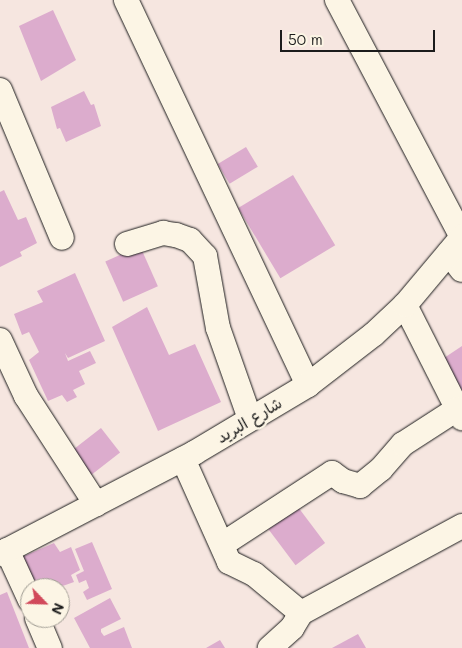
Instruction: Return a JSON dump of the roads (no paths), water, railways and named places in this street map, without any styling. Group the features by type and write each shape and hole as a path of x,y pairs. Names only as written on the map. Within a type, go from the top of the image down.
{"street":[{"path":"126,0 308,385"},
{"path":"337,0 459,249"},
{"path":"0,90 62,238"},
{"path":"128,244 163,233 176,235 190,240 205,256 218,328 250,419"},
{"name":"شارع البريد","path":"4,552 183,459 308,385 374,334 459,249"},
{"path":"223,544 332,473 343,481 360,486 376,474 403,444 459,413 405,305"},
{"path":"0,340 26,396 96,504"},
{"path":"183,459 223,544 229,562 254,574 301,613"},
{"path":"270,648 292,628 301,613 462,526"},
{"path":"4,552 20,582"},
{"path":"42,628 50,648"}]}
